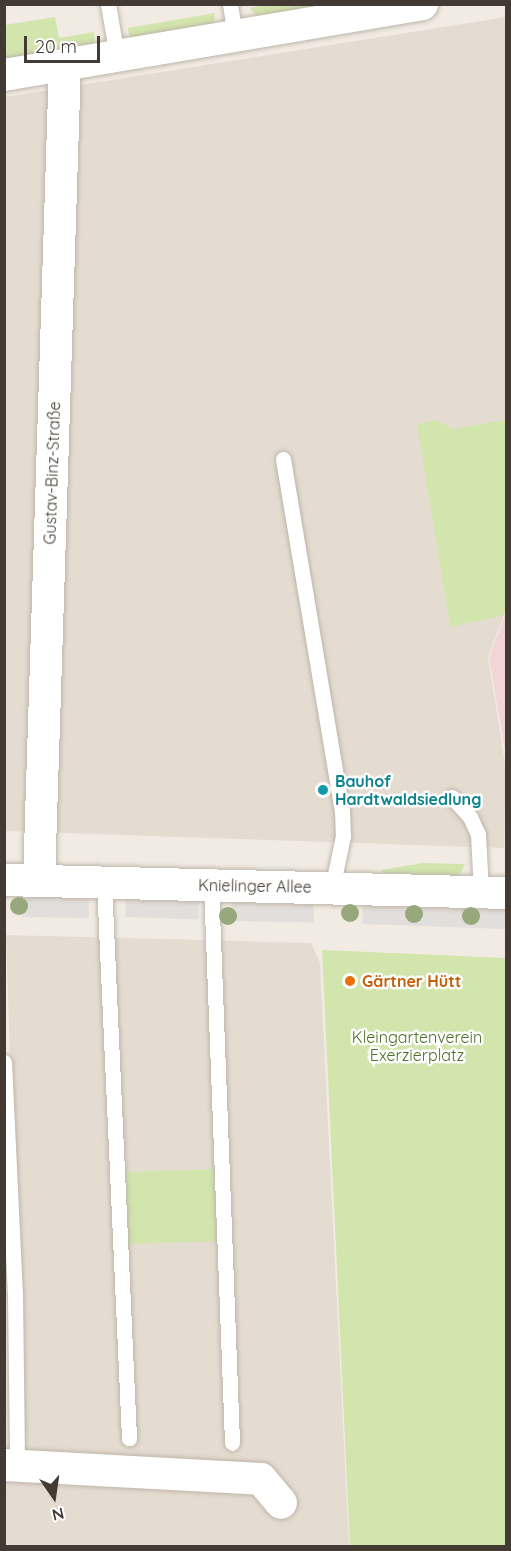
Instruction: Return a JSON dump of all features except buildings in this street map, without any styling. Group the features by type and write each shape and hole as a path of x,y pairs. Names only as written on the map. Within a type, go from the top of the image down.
{"street":[{"path":"4,75 422,4"},
{"name":"Gustav-Binz-Straße","path":"39,881 65,65"},
{"name":"Knielinger Allee","path":"4,880 494,892"},
{"path":"11,1465 261,1479 281,1503"}],"lane":[{"path":"108,4 117,56"},
{"path":"230,4 235,37"},
{"path":"283,459 342,810 343,836 332,888"},
{"path":"452,797 470,817 478,834 494,892"},
{"path":"104,883 129,1438"},
{"path":"211,885 232,1443"},
{"path":"4,1062 15,1294 11,1465"}],"shaded area":[{"path":"506,17 506,610 488,657 506,770 504,848 5,831 5,97"},
{"path":"506,613 506,757 489,657"},
{"path":"23,895 89,896 89,918 23,917"},
{"path":"126,897 199,900 198,920 125,917"},
{"path":"232,900 314,901 314,922 232,921"},
{"path":"363,905 506,910 505,929 362,924"},
{"path":"6,935 311,943 320,963 349,1546 5,1546 4,1479 24,1480"}],"green space":[{"path":"271,4 361,5 258,19 250,8"},
{"path":"215,13 214,26 131,38 129,34 128,28"},
{"path":"55,17 59,38 94,32 95,46 5,64 5,25"},
{"path":"437,420 452,429 506,420 506,608 504,615 450,627 417,424"},
{"path":"423,863 465,864 456,882 388,880 381,870"},
{"name":"Kleingartenverein Exerzierplatz","path":"322,950 506,958 506,1546 350,1546"},
{"path":"214,1169 217,1241 127,1244 124,1172"}],"place":[{"name":"Bauhof Hardtwaldsiedlung","path":"323,790"},
{"name":"Gärtner Hütt","path":"350,981"}]}
